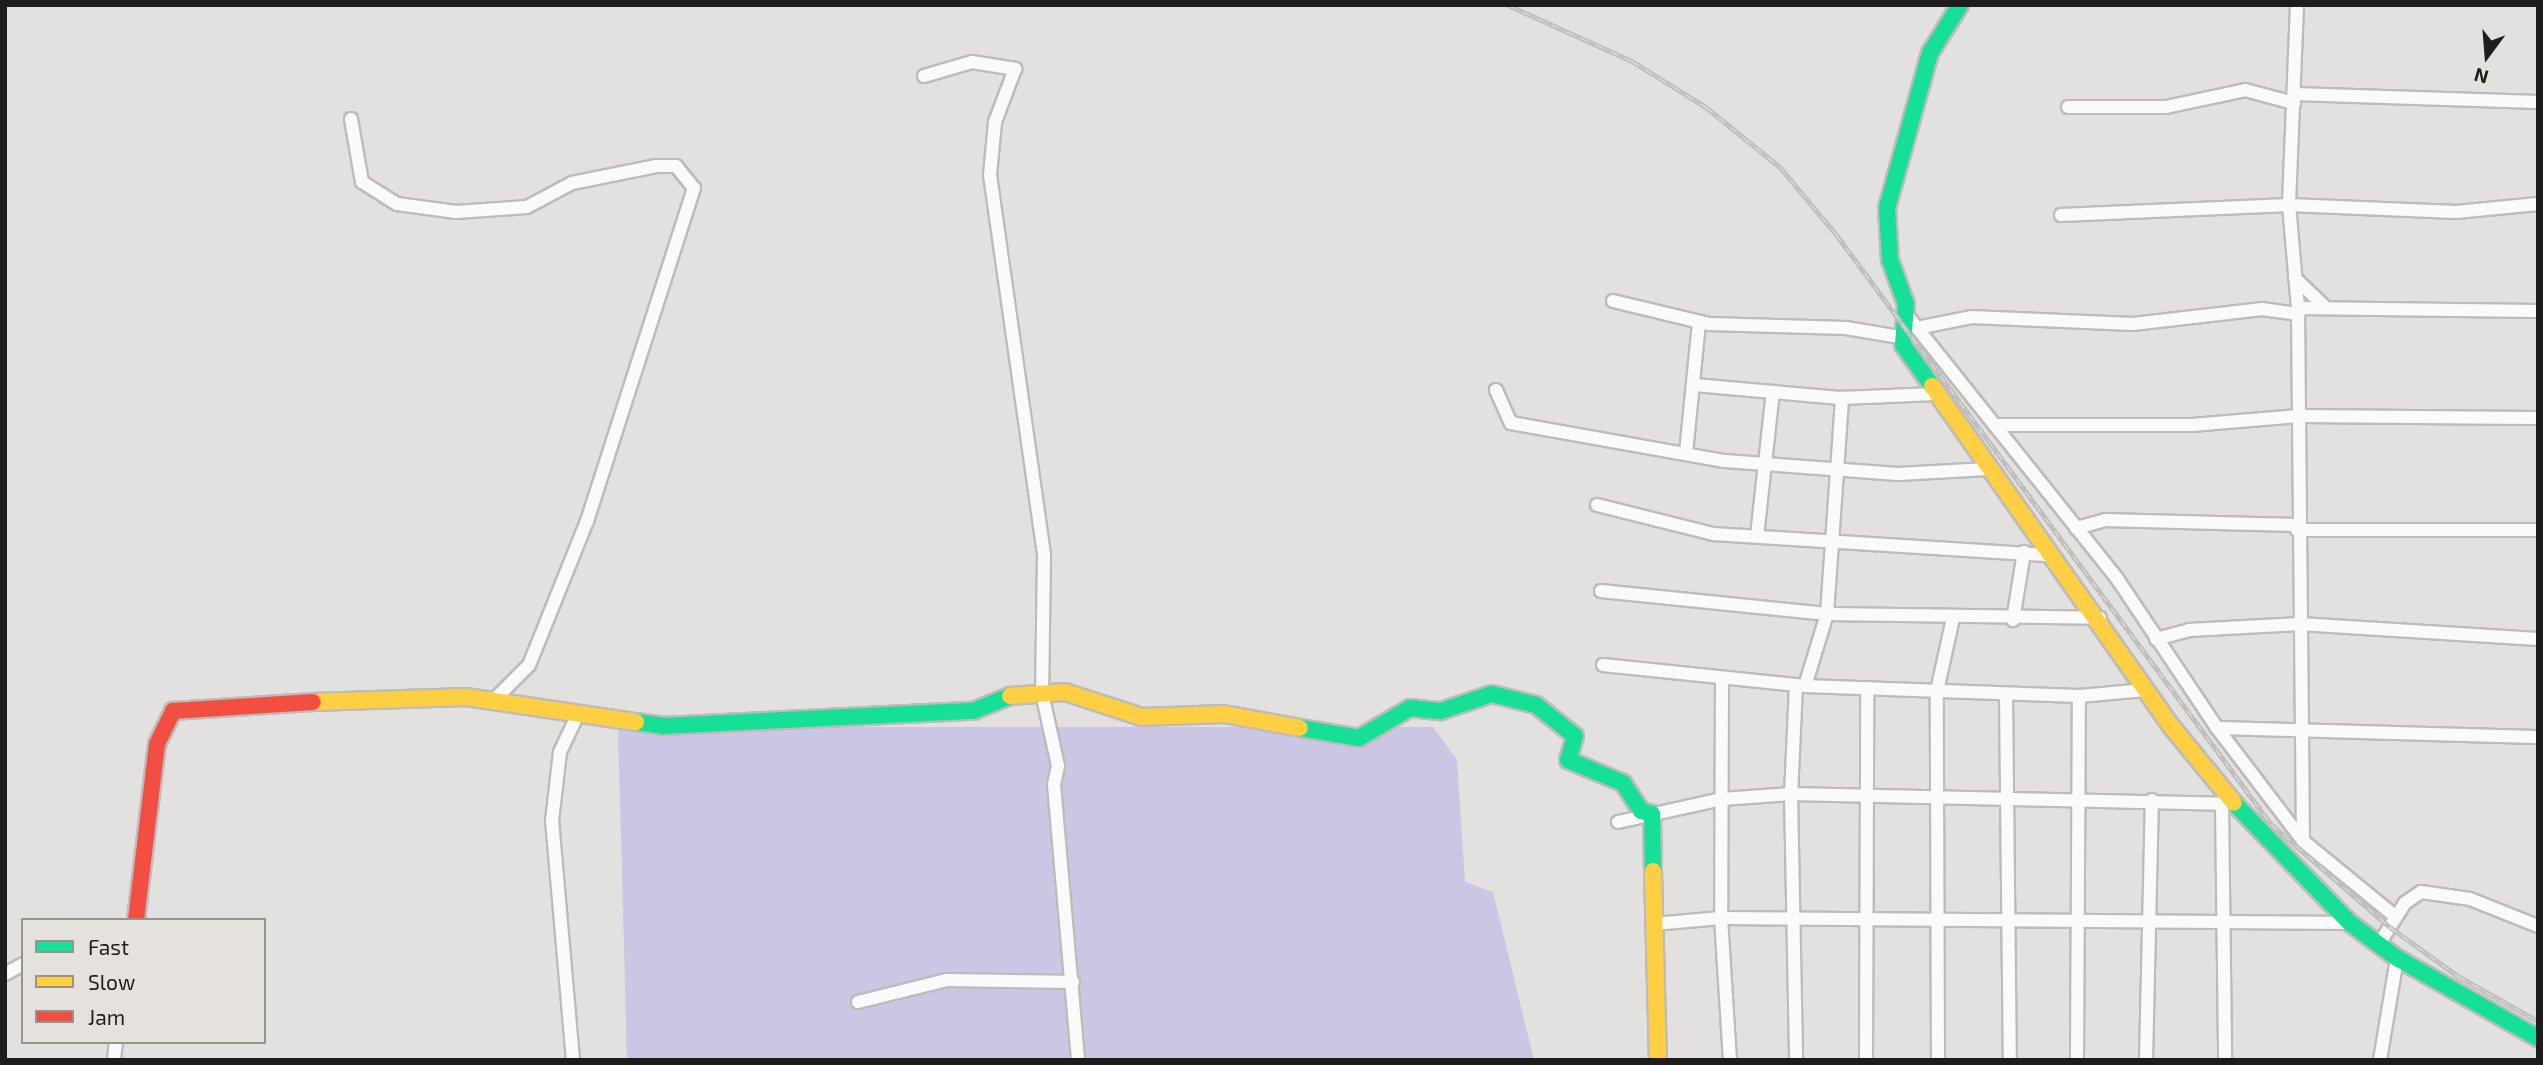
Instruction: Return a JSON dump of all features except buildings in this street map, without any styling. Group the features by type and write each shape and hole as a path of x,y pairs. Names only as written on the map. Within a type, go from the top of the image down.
{"street":[{"path":"1899,337 1906,314 1890,260 1887,208 1930,53 1960,5"},
{"path":"2297,5 2289,205 2298,311 2297,528 2303,841"},
{"path":"924,76 972,62 1015,69 995,122 990,175 1044,555 1042,693 1058,766 1054,785 1078,1060"},
{"path":"2068,107 2166,107 2245,90 2294,99 2538,102"},
{"path":"351,120 362,182 397,204 456,212 527,207 572,183 656,166 676,166 694,188 587,522 529,665 495,699"},
{"path":"2061,215 2289,205 2456,212 2538,205"},
{"path":"2295,278 2324,306"},
{"path":"1613,301 1699,323 1846,328 1899,337 1988,469 2049,555 2100,618 2146,690 2228,804 2350,923 2397,957 2538,1038"},
{"path":"1922,327 1971,317 2133,324 2262,309 2298,311 2324,306 2538,311"},
{"path":"1906,314 1922,327 2076,528 2157,639 2217,728 2303,841 2396,917"},
{"path":"1686,453 1695,385 1699,323"},
{"path":"1695,385 1842,398 1936,394"},
{"path":"1496,390 1511,423 1686,453 1763,465 1833,470 1988,469"},
{"path":"1757,536 1773,392"},
{"path":"1796,1060 1791,794 1800,685 1827,614 1828,540 1842,398"},
{"path":"1995,425 2192,425 2299,416 2538,418"},
{"path":"1597,505 1665,526 1757,536 2049,555"},
{"path":"2076,528 2105,520 2297,528 2538,530"},
{"path":"2013,620 2024,552"},
{"path":"1601,591 1827,614 2013,620 2100,618"},
{"path":"1938,1060 1937,691 1953,618"},
{"path":"2157,639 2189,630 2300,624 2538,639"},
{"path":"1602,664 1722,679 1800,685 2079,696 2146,690"},
{"path":"1722,679 1721,918 1730,1060"},
{"path":"1866,1060 1867,688"},
{"path":"136,918 157,744 173,711 365,697 495,699 663,726 973,711 1015,694 1042,693 1093,699 1142,717 1224,714 1359,738 1387,727 1410,708 1441,711 1500,696 1512,704 1536,705 1567,724 1575,736 1568,760 1623,783 1640,811 1652,814"},
{"path":"2006,694 2012,919 2010,1060"},
{"path":"2077,1060 2079,696"},
{"path":"573,1060 552,821 560,752 579,712"},
{"path":"2217,728 2538,737"},
{"path":"1618,822 1722,799 1791,794 2010,795 2228,804"},
{"path":"2146,1060 2147,922 2152,800"},
{"path":"2225,1060 2223,923 2228,804"},
{"path":"1652,814 1658,1060"},
{"path":"2379,944 2396,917 2421,892 2442,892 2538,926"},
{"path":"1654,924 1721,918 2350,923"},
{"path":"2380,1060 2397,957"},
{"path":"5,974 21,965"},
{"path":"858,1002 947,980 1073,982"}],"shaded area":[{"path":"618,727 1433,727 1457,760 1465,882 1493,892 1534,1060 627,1060"}],"railway":[{"path":"1508,5 1632,61 1706,107 1780,167 1836,234 2271,824 2390,927 2458,976 2538,1021"}],"traffic: fast":[{"path":"1932,386 1903,345 1906,304 1890,260 1887,208 1930,53 1960,5"},
{"path":"1300,728 1359,738 1410,708 1441,711 1492,694 1536,705 1575,736 1568,760 1623,783 1641,811 1652,814 1653,871"},
{"path":"636,722 663,726 973,711 1010,696"},
{"path":"2234,803 2350,923 2397,958 2538,1038"}],"traffic: slow":[{"path":"1932,386 2171,726 2234,803"},
{"path":"1010,696 1065,692 1142,717 1224,714 1300,728"},
{"path":"313,702 466,697 636,722"},
{"path":"1653,871 1658,1060"}],"traffic: jam":[{"path":"136,918 157,744 173,711 313,702"}]}
